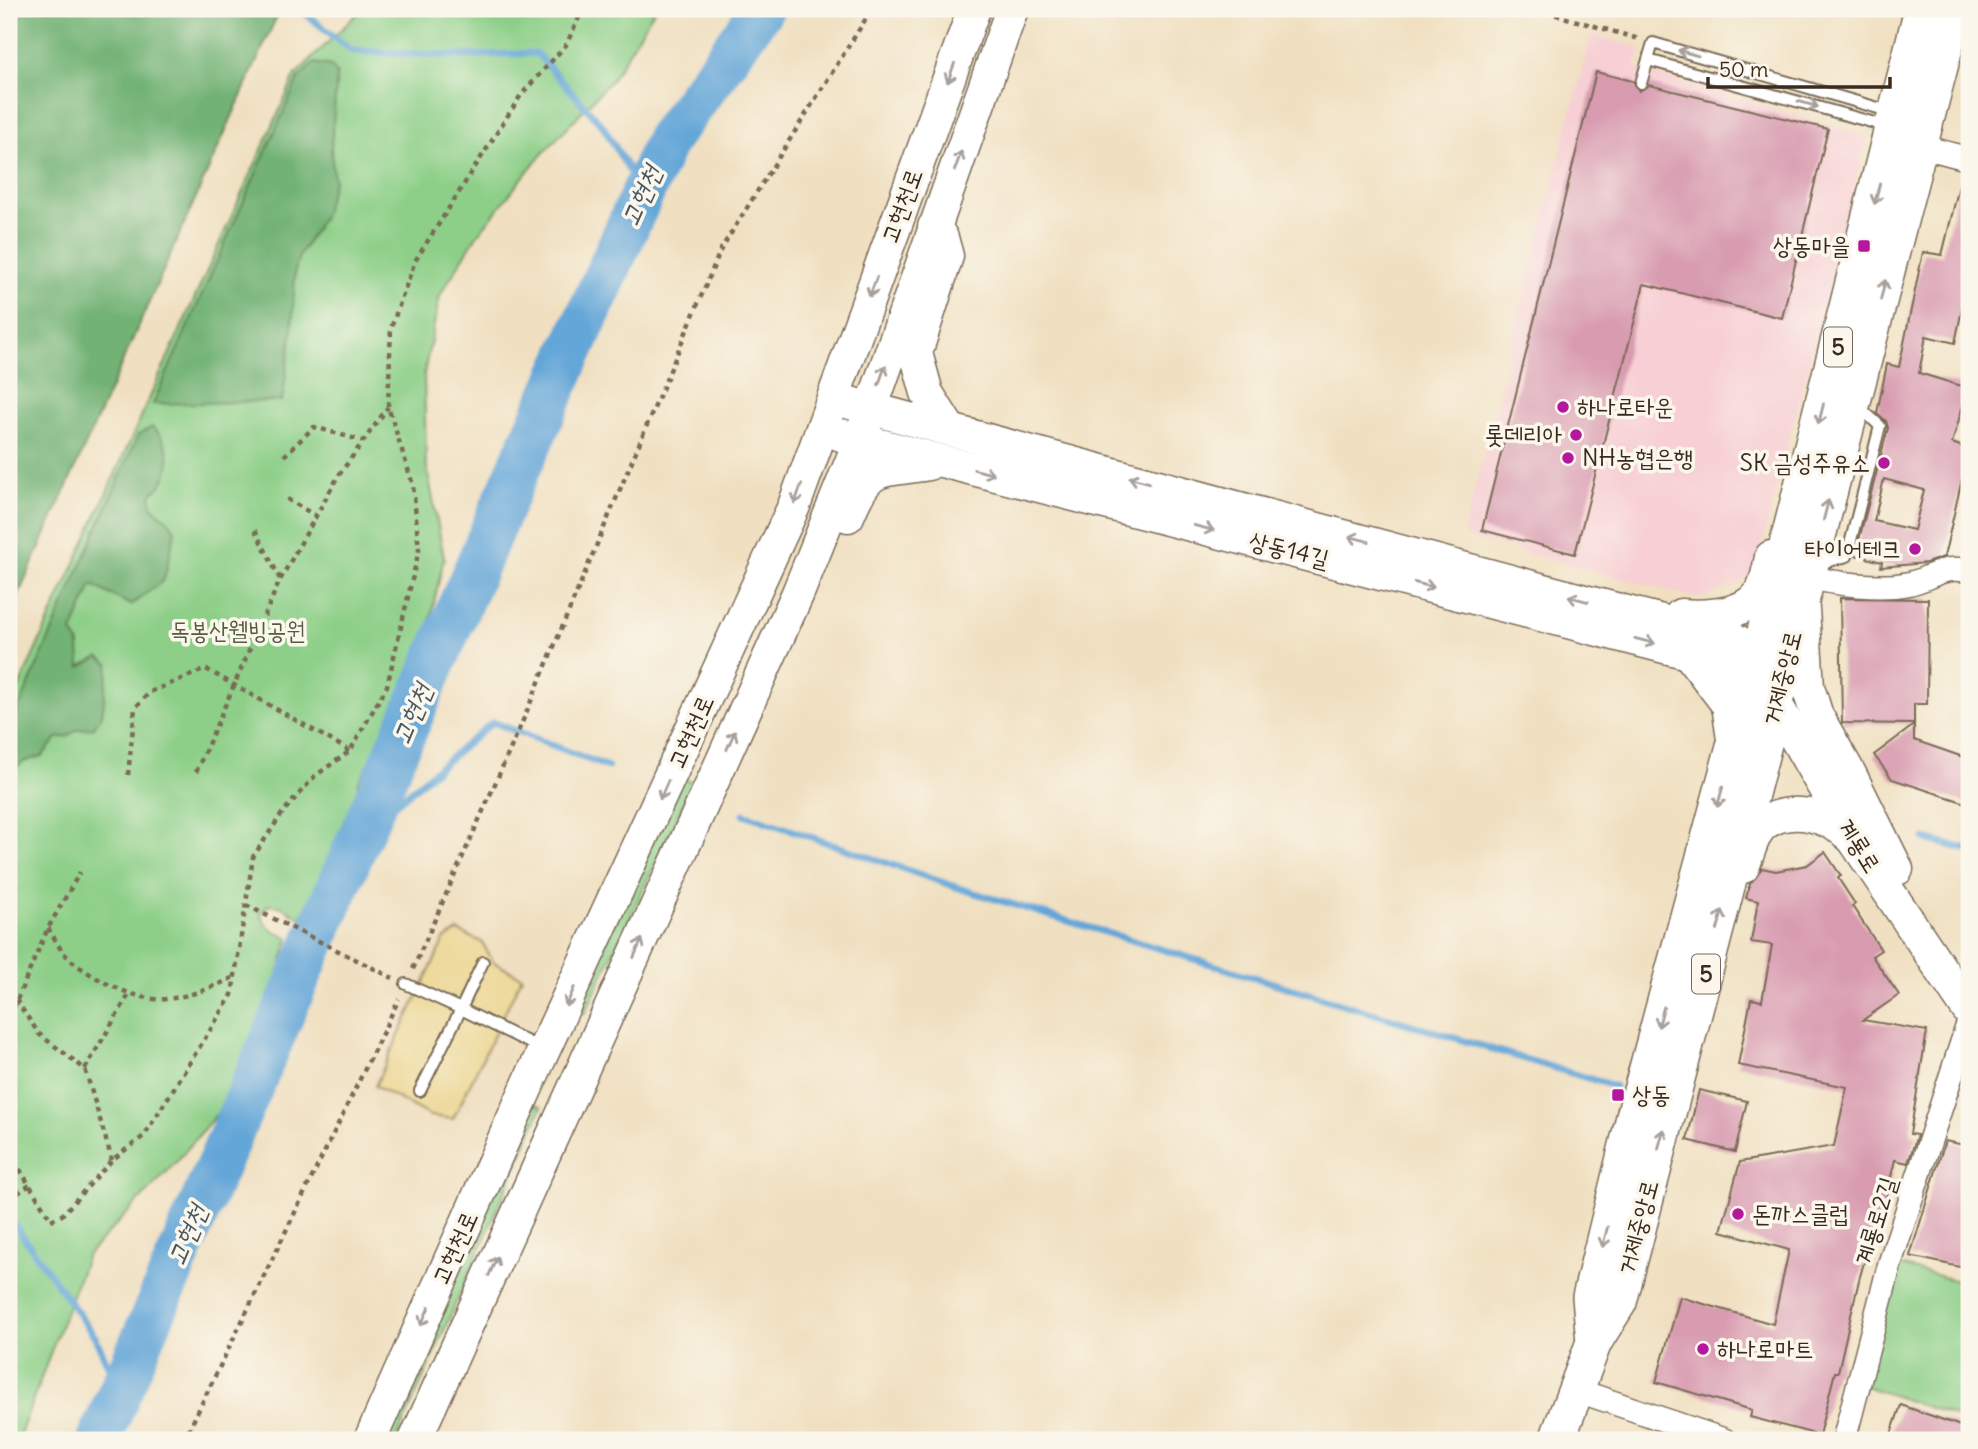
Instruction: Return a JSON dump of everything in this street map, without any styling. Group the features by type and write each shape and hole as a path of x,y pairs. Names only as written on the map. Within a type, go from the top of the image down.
{"main road":[{"name":"거제중앙로","path":"1594,1342 1590,1297 1634,1113 1734,747 1808,581 1853,403 1903,137 1922,9"},
{"name":"거제중앙로","path":"1557,1440 1594,1342 1619,1302 1732,877 1766,680 1812,451 1903,137 1955,9"}],"street":[{"name":"고현천로","path":"370,1440 793,506 823,430 832,398 974,9"},
{"name":"고현천로","path":"415,1440 798,593 860,440 1012,9"},
{"path":"1903,137 1969,159"},
{"path":"934,227 942,239 947,257 916,353 926,393 949,428"},
{"name":"상동14길","path":"832,398 1736,640 1766,680"},
{"name":"상동14길","path":"823,430 1688,653 1766,680"},
{"path":"1660,618 1711,617 1742,605 1762,590 1782,519 1812,451"},
{"path":"798,593 822,575 859,489 869,477 890,468 939,461"},
{"path":"1898,869 1817,716 1808,687 1808,581 1907,584 1951,567 1969,570"},
{"path":"1688,653 1728,705 1734,747"},
{"name":"계룡로","path":"1766,680 1854,840 1969,1011"},
{"name":"계룡로","path":"1766,680 1969,972"},
{"path":"1732,877 1744,867 1757,833 1765,823 1789,814 1812,815 1831,822 1854,840"},
{"name":"계룡로2길","path":"1844,1440 1890,1263 1969,1021"},
{"path":"1576,1390 1724,1440"}],"lane":[{"path":"1641,83 1653,43 1903,137"},
{"path":"1648,60 1875,123 1903,137"},
{"path":"420,1091 483,961"},
{"path":"407,984 545,1051"}],"path":[{"path":"9,1152 51,1220 62,1215 112,1160 144,1136 232,995 253,857 283,812 315,776 350,751 387,686 419,550 413,485 388,406 391,328 415,261 521,95 566,45 583,9"},
{"path":"184,1440 407,984 511,747 721,250 872,9"},
{"path":"1536,9 1653,43"},
{"path":"196,772 280,580 339,475 388,406"},
{"path":"284,456 314,427 363,441"},
{"path":"287,499 316,516"},
{"path":"255,530 280,580"},
{"path":"128,775 135,708 150,692 206,669 350,751"},
{"path":"9,1018 48,928 80,872"},
{"path":"246,905 407,984"},
{"path":"48,928 63,952 91,975 130,993 165,1000 205,991 235,977"},
{"path":"85,1069 130,993"},
{"path":"16,1000 39,1034 85,1069 112,1160"},
{"path":"9,1199 30,1185"},
{"path":"9,1317 13,1325 9,1335"}],"shaded area":[{"path":"1591,34 1641,48 1635,68 1867,137 1754,576 1704,597 1696,598 1463,536"}],"green space":[{"path":"9,9 280,9 9,616"},
{"name":"독봉산웰빙공원","path":"362,9 655,9 613,78 535,162 476,237 440,295 424,374 426,462 444,558 425,642 394,719 358,783 356,818 301,918 280,906 269,905 261,912 267,926 289,938 261,1033 226,1103 177,1161 87,1255 18,1440 9,1440 9,709 296,74"},
{"path":"314,63 331,66 337,74 331,148 334,180 323,217 299,256 295,270 292,333 282,401 153,404 299,77"},
{"path":"152,427 164,442 168,461 164,479 152,493 152,505 175,532 164,580 131,605 92,585 72,632 79,643 80,667 99,657 109,664 102,715 93,728 76,730 67,737 57,738 42,756 23,762 9,773 9,730 138,435"},
{"path":"683,778 693,783 585,1013 575,1008"},
{"path":"532,1102 542,1107 396,1440 384,1440"},
{"path":"1890,1263 1969,1284 1969,1421 1859,1384"}],"sand":[{"path":"458,931 482,942 493,962 522,977 453,1119 430,1116 375,1086 444,940"}],"building":[{"path":"1596,72 1633,81 1639,91 1649,85 1828,129 1782,318 1644,284 1575,554 1482,530"},
{"path":"1962,174 1969,175 1969,276 1955,343 1926,336 1919,373 1968,388 1952,443 1969,449 1944,557 1926,563 1881,567 1882,562 1855,555 1888,428 1886,421 1877,413 1887,364 1899,367 1923,252 1942,255","holes":["1884,479 1924,490 1914,530 1874,521"]},
{"path":"1840,598 1928,599 1927,704 1914,704 1914,724 1842,723"},
{"path":"1914,725 1914,740 1969,759 1969,804 1892,779 1874,755"},
{"path":"1825,852 1855,904 1852,906 1881,950 1872,956 1899,995 1863,1020 1927,1031 1910,1134 1917,1135 1908,1163 1895,1160 1877,1236 1872,1234 1838,1372 1835,1372 1819,1435 1750,1417 1752,1410 1656,1382 1680,1297 1773,1324 1789,1250 1721,1231 1740,1162 1834,1146 1847,1087 1738,1065 1751,999 1762,1001 1772,945 1751,942 1758,901 1746,898 1750,884 1762,868 1776,871 1807,865"},
{"path":"1699,1090 1747,1101 1735,1152 1687,1140"},
{"path":"1945,1141 1969,1146 1969,1269 1910,1256"},
{"path":"1901,1405 1969,1429 1969,1440 1889,1440"}],"waterway":[{"path":"300,9 352,51 462,56 536,53 603,126 642,193"},
{"name":"고현천","path":"99,1440 512,484 666,141 762,9"},
{"path":"362,832 493,722 608,767"},
{"path":"744,814 965,890 1614,1086"},
{"path":"1925,839 1969,850"},
{"path":"9,1217 95,1337 120,1391"}],"place":[{"name":"상동마을","path":"1864,246"},
{"name":"하나로타운","path":"1563,407"},
{"name":"롯데리아","path":"1576,435"},
{"name":"NH농협은행","path":"1568,458"},
{"name":"SK 금성주유소","path":"1884,463"},
{"name":"타이어테크","path":"1915,549"},
{"name":"상동","path":"1618,1095"},
{"name":"돈까스클럽","path":"1738,1214"},
{"name":"하나로마트","path":"1703,1349"}]}
